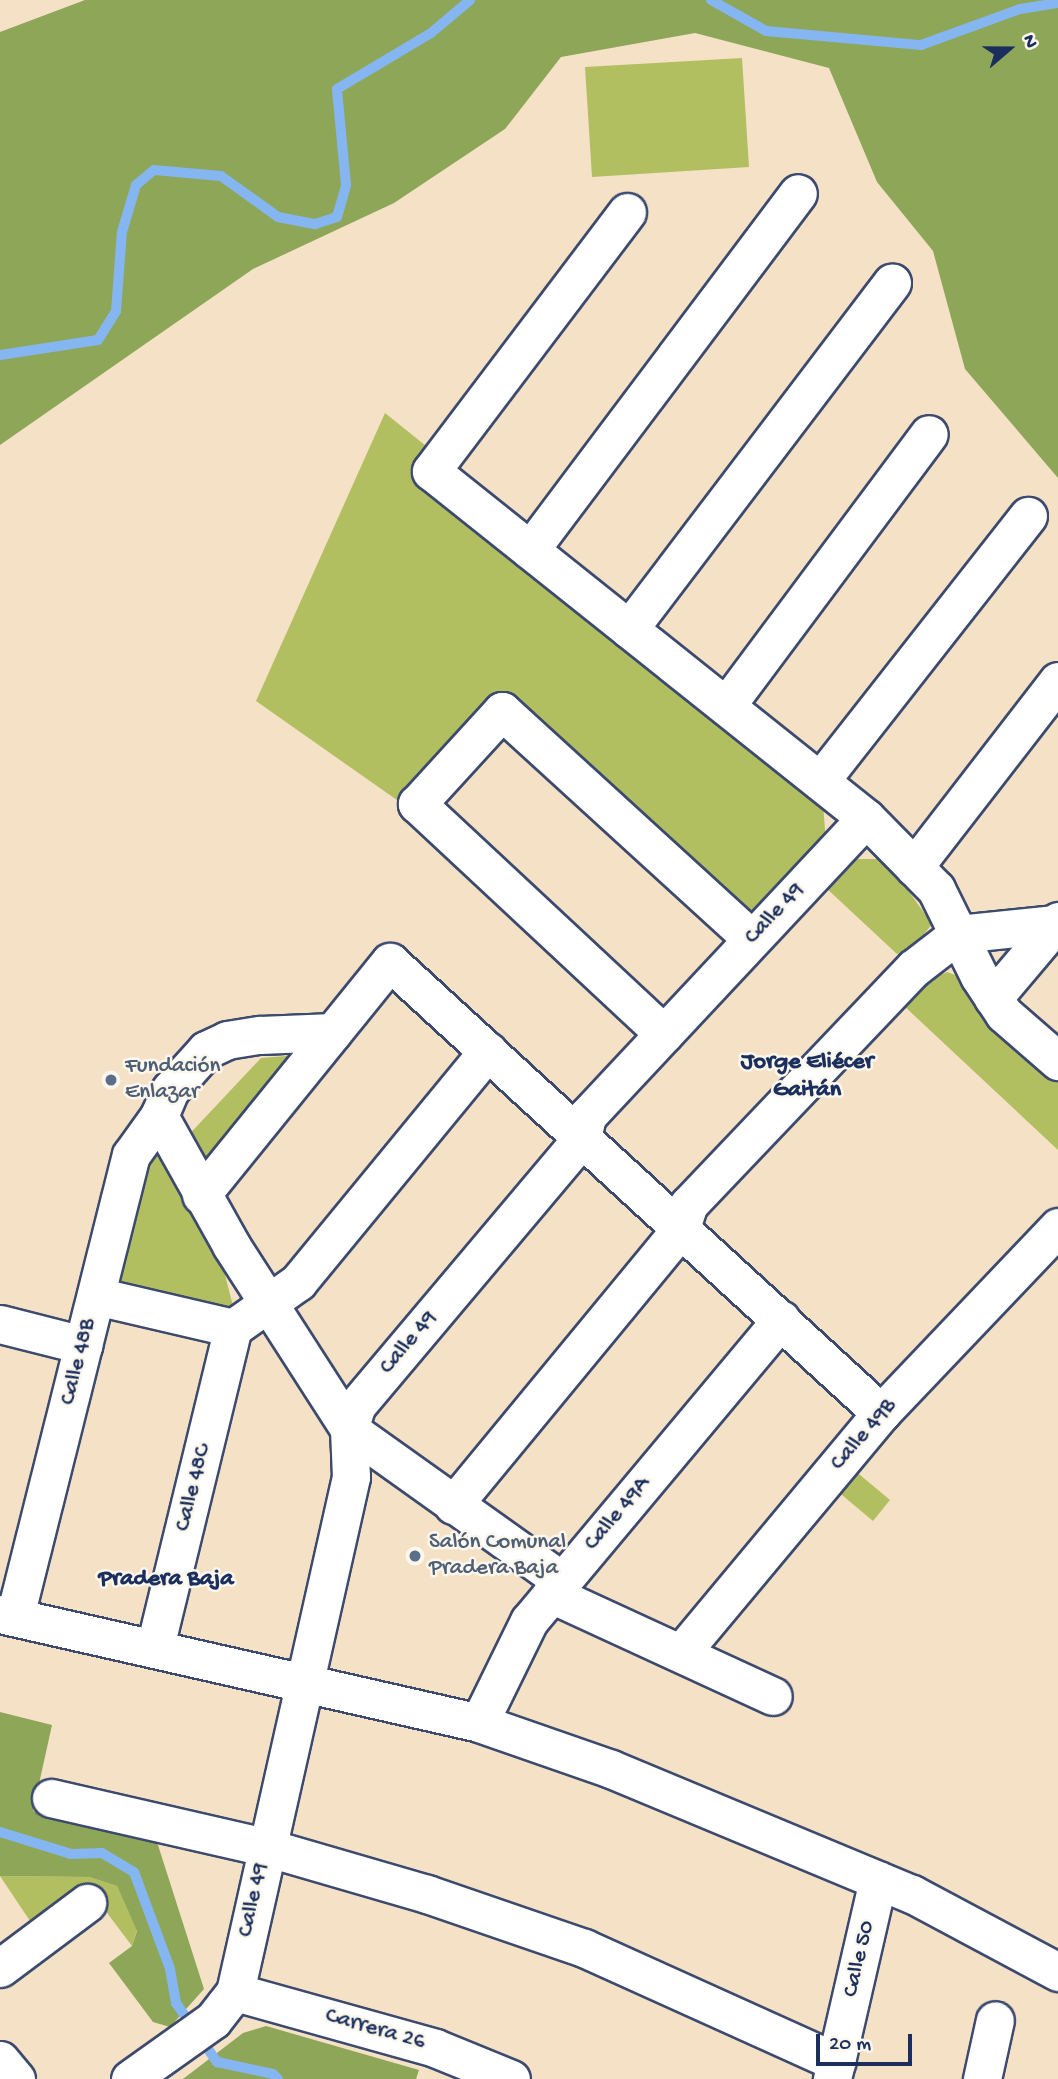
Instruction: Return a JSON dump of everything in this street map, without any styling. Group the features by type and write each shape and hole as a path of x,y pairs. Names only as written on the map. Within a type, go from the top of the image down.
{"street":[{"path":"530,550 798,193"},
{"path":"627,212 431,471 866,818 936,889 993,998 1058,1061"},
{"path":"629,629 892,284"},
{"path":"726,706 929,434"},
{"path":"820,781 1028,516"},
{"path":"914,867 1058,681"},
{"path":"664,1034 417,804 502,711 752,939"},
{"name":"Calle 49","path":"225,2006 351,1477 349,1429 357,1405 582,1138 587,1116 866,818"},
{"path":"453,1505 681,1228 689,1204 914,968 958,934 1057,923"},
{"path":"993,998 1057,923"},
{"path":"201,1195 390,962 881,1413"},
{"name":"Calle 48B","path":"7,1615 83,1346 131,1155 159,1116 170,1090 206,1051 227,1040 260,1035 333,1032"},
{"path":"96,1296 233,1328 298,1282 488,1052"},
{"path":"159,1116 201,1195 349,1429 453,1505 556,1587 681,1653 773,1696"},
{"name":"Calle 49B","path":"681,1653 881,1413 1058,1227"},
{"name":"Calle 49A","path":"479,1723 529,1621 781,1320"},
{"path":"0,1324 83,1346"},
{"name":"Calle 48C","path":"155,1647 233,1328"},
{"path":"7,1615 155,1647 302,1686 479,1723 611,1769 878,1880 1058,1972"},
{"path":"51,1798 265,1847 427,1894 584,1948 834,2071"},
{"name":"Calle 50","path":"834,2071 878,1880"},
{"path":"0,1968 87,1903"},
{"path":"130,2079 225,2006"},
{"name":"Carrera 26","path":"225,2006 435,2048 511,2079"},
{"path":"982,2079 995,2020"},
{"path":"0,2060 16,2079"}],"green space":[{"path":"85,0 1058,0 1058,478 965,369 933,251 877,182 829,68 695,33 561,57 505,129 394,203 253,269 0,445 0,32"},
{"path":"742,58 749,167 592,177 585,67"},
{"path":"385,413 431,450 414,479 823,804 826,842 749,920 504,694 404,805 256,701"},
{"path":"843,859 877,859 898,876 932,924 912,950 897,954 825,887"},
{"path":"947,972 966,979 990,1023 1058,1083 1058,1150 903,1005 913,988"},
{"path":"298,1055 204,1172 182,1142 261,1058"},
{"path":"161,1153 220,1255 233,1306 219,1312 118,1285 113,1276 144,1156"},
{"path":"853,1469 890,1500 873,1521 836,1490"},
{"path":"0,1712 52,1725 33,1811 157,1842 204,1989 170,2027 153,2022 109,1963 132,1946 137,1931 117,1886 89,1877 0,1876"},
{"path":"0,1876 89,1877 117,1886 137,1930 132,1946 89,1889 34,1927"},
{"path":"266,2026 419,2070 416,2079 183,2079 243,2033"}],"waterway":[{"path":"0,355 98,340 116,311 122,232 136,185 154,170 221,176 278,217 315,224 337,217 346,185 337,89 431,33 470,0"},
{"path":"711,0 766,31 921,45 1020,9 1058,3"},
{"path":"0,1832 71,1854 102,1853 134,1872 170,1969 176,2003 217,2062 273,2074 278,2079"}],"place":[{"name":"Fundación Enlazar","path":"111,1080"},
{"name":"Salón Comunal Pradera Baja","path":"415,1556"}],"district":[{"name":"Jorge Eliécer Gaitán","path":"807,1077"},
{"name":"Pradera Baja","path":"166,1580"}]}
